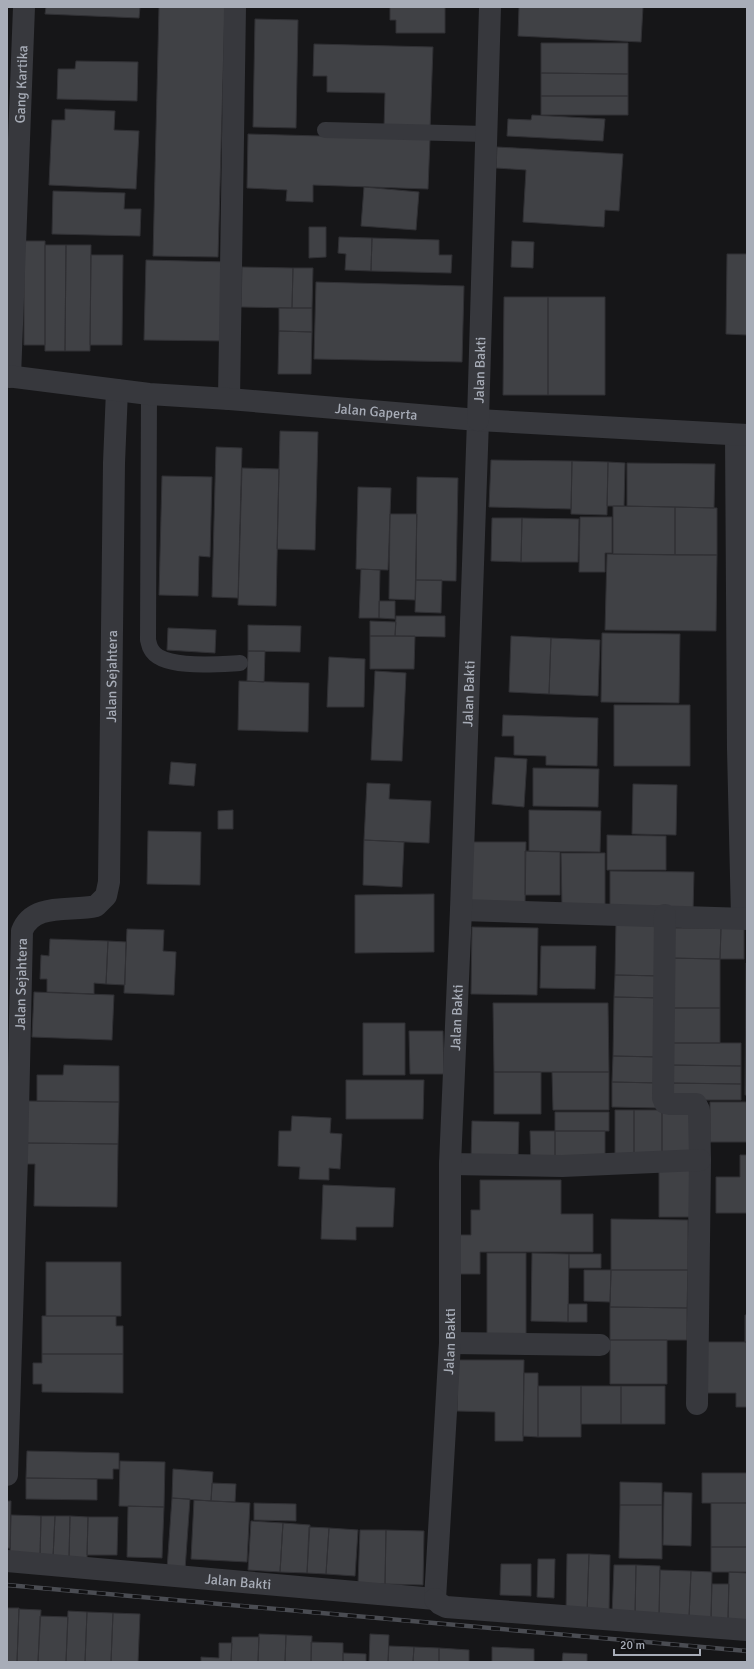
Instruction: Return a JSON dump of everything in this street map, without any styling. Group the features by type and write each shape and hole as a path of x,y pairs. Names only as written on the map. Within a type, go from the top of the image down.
{"street":[{"name":"Gang Kartika","path":"8,377 24,7"},
{"path":"229,398 235,7"},
{"name":"Jalan Bakti","path":"7,1561 435,1599 450,1343 450,1164 461,910 478,420 490,7"},
{"name":"Jalan Gaperta","path":"8,377 149,394 229,398 478,420 741,435"},
{"name":"Jalan Sejahtera","path":"7,1475 17,1165 22,931 24,924 41,912 96,906 106,896 110,882 114,463 117,390"},
{"path":"461,910 744,918 741,435"},
{"path":"665,915 663,1098 665,1103 696,1104 698,1106 700,1160 697,1404"},
{"path":"450,1164 562,1166 700,1160"},
{"path":"450,1343 600,1345"},
{"path":"435,1599 446,1607 747,1630"}],"lane":[{"path":"325,130 486,134"},
{"path":"149,394 148,640 151,650 160,658 178,663 240,663"}],"building":[{"path":"46,7 140,7 139,18 45,14"},
{"path":"159,7 225,7 218,257 153,256"},
{"path":"390,7 445,7 445,33 396,33 396,20 390,20"},
{"path":"519,7 643,7 641,42 518,36"},
{"path":"255,19 298,20 296,128 253,127"},
{"path":"541,43 628,43 628,74 541,73"},
{"path":"314,44 433,47 430,130 384,129 385,93 327,92 327,76 313,76"},
{"path":"76,61 138,62 137,101 57,99 58,69 75,69"},
{"path":"541,73 628,74 628,96 541,96"},
{"path":"541,96 628,96 628,115 541,115"},
{"path":"65,109 115,111 114,130 139,131 136,189 49,185 52,120 65,120"},
{"path":"532,115 605,119 603,141 507,136 508,119 531,120"},
{"path":"248,134 430,139 428,189 313,185 313,202 286,201 287,190 247,188"},
{"path":"497,147 623,154 619,211 605,210 604,227 523,222 526,170 496,168"},
{"path":"364,187 419,192 416,230 361,226"},
{"path":"53,191 125,193 124,209 141,209 140,236 52,234"},
{"path":"309,227 326,227 326,257 309,258"},
{"path":"339,237 372,238 371,271 345,270 346,254 338,253"},
{"path":"372,238 439,240 439,255 452,255 451,273 371,271"},
{"path":"24,241 45,241 45,345 24,345"},
{"path":"512,241 534,242 533,268 511,267"},
{"path":"45,245 66,245 65,351 45,351"},
{"path":"66,245 91,245 90,351 65,351"},
{"path":"727,254 747,254 747,335 726,334"},
{"path":"91,255 123,255 122,345 90,345"},
{"path":"146,260 228,262 226,341 144,340"},
{"path":"242,267 293,268 292,308 241,307"},
{"path":"293,268 313,268 312,308 292,308"},
{"path":"316,282 464,286 462,362 314,359"},
{"path":"504,297 548,297 548,395 503,395"},
{"path":"548,297 605,297 605,395 548,395"},
{"path":"279,308 312,308 312,332 279,331"},
{"path":"279,331 312,332 311,374 278,374"},
{"path":"280,431 318,432 315,550 277,549"},
{"path":"216,447 242,448 238,598 212,597"},
{"path":"491,460 572,461 571,509 489,507"},
{"path":"572,461 608,462 607,515 571,514"},
{"path":"608,462 625,463 624,506 607,506"},
{"path":"627,463 715,464 714,508 627,506"},
{"path":"242,468 279,469 276,606 238,605"},
{"path":"162,476 212,477 210,557 199,556 198,596 159,595"},
{"path":"417,477 458,478 456,581 416,580"},
{"path":"358,487 391,488 388,570 356,569"},
{"path":"613,506 675,507 675,555 613,554"},
{"path":"675,507 717,508 717,555 675,555"},
{"path":"390,514 417,514 415,600 389,599"},
{"path":"580,517 612,517 612,553 605,553 605,572 579,572"},
{"path":"492,518 522,518 521,562 491,561"},
{"path":"522,518 579,519 578,562 521,562"},
{"path":"607,554 717,555 716,631 605,630"},
{"path":"361,569 380,570 379,618 359,618"},
{"path":"416,580 442,580 441,613 415,612"},
{"path":"379,601 395,601 395,619 379,618"},
{"path":"396,616 445,616 445,637 395,636"},
{"path":"370,621 396,622 395,636 370,636"},
{"path":"248,625 301,626 300,652 248,651"},
{"path":"168,628 216,630 215,653 167,650"},
{"path":"602,633 680,634 679,703 601,702"},
{"path":"370,636 415,636 414,669 370,669"},
{"path":"511,636 551,638 549,694 509,692"},
{"path":"551,638 600,640 598,696 549,694"},
{"path":"248,651 265,651 264,682 247,681"},
{"path":"329,657 365,659 364,707 327,707"},
{"path":"375,671 406,673 402,761 371,760"},
{"path":"239,681 309,683 308,732 238,730"},
{"path":"614,705 690,705 690,766 614,766"},
{"path":"503,715 598,718 597,766 546,765 546,756 514,755 514,736 502,736"},
{"path":"495,757 527,759 524,807 492,804"},
{"path":"171,762 196,764 194,786 169,784"},
{"path":"533,768 599,769 598,807 533,806"},
{"path":"367,783 390,784 389,799 431,801 429,843 364,840"},
{"path":"633,784 677,785 676,835 632,834"},
{"path":"233,810 233,829 218,829 218,811"},
{"path":"529,810 601,811 600,852 529,851"},
{"path":"148,831 201,832 200,885 147,884"},
{"path":"607,835 666,836 666,870 607,870"},
{"path":"364,840 404,842 402,887 363,885"},
{"path":"472,842 526,842 525,905 471,904"},
{"path":"525,851 560,852 560,895 525,895"},
{"path":"561,853 605,853 605,907 562,907"},
{"path":"610,871 694,872 693,912 610,910"},
{"path":"434,894 434,952 355,953 355,895"},
{"path":"616,921 662,922 661,976 615,975"},
{"path":"472,927 538,928 537,995 471,994"},
{"path":"669,928 721,928 720,959 668,958"},
{"path":"721,928 744,928 744,959 720,959"},
{"path":"127,929 164,930 163,951 176,952 174,995 124,993"},
{"path":"50,939 108,941 106,984 94,983 94,994 47,992 47,979 40,979 41,955 49,956"},
{"path":"108,941 126,942 125,985 106,984"},
{"path":"541,946 596,946 595,989 540,988"},
{"path":"668,958 720,959 720,1008 668,1008"},
{"path":"746,963 747,1095 745,1095"},
{"path":"615,975 661,976 661,998 614,997"},
{"path":"34,992 114,995 112,1040 32,1037"},
{"path":"614,997 661,998 659,1057 613,1056"},
{"path":"493,1003 608,1003 609,1072 494,1072"},
{"path":"668,1008 720,1008 720,1043 668,1043"},
{"path":"363,1023 405,1023 405,1075 363,1075"},
{"path":"409,1031 443,1031 444,1074 410,1074"},
{"path":"668,1043 741,1043 741,1066 668,1065"},
{"path":"613,1056 659,1057 659,1083 612,1082"},
{"path":"64,1065 119,1066 119,1102 37,1101 37,1075 63,1075"},
{"path":"668,1065 741,1066 741,1084 667,1083"},
{"path":"494,1072 541,1072 541,1114 494,1114"},
{"path":"552,1072 609,1072 609,1110 553,1110"},
{"path":"346,1080 424,1080 423,1119 346,1119"},
{"path":"612,1082 659,1083 658,1108 612,1107"},
{"path":"671,1083 741,1084 741,1100 671,1100"},
{"path":"25,1101 119,1102 118,1144 25,1143"},
{"path":"710,1102 747,1102 747,1142 710,1142"},
{"path":"615,1110 634,1110 634,1156 615,1156"},
{"path":"634,1110 662,1110 662,1156 634,1156"},
{"path":"662,1110 696,1110 696,1156 662,1156"},
{"path":"555,1112 609,1112 609,1131 555,1131"},
{"path":"292,1116 331,1118 330,1133 342,1134 340,1169 329,1168 329,1180 299,1179 300,1167 278,1166 279,1131 291,1131"},
{"path":"472,1121 519,1122 518,1160 471,1160"},
{"path":"530,1131 555,1131 555,1164 531,1164"},
{"path":"555,1131 605,1131 605,1163 555,1164"},
{"path":"25,1143 118,1144 117,1207 34,1206 35,1164 25,1164"},
{"path":"740,1155 747,1155 747,1213 716,1213 716,1177 740,1177"},
{"path":"659,1166 691,1166 691,1217 659,1217"},
{"path":"480,1180 561,1180 561,1214 593,1214 593,1252 480,1252 480,1274 456,1274 456,1235 471,1235 471,1210 480,1210"},
{"path":"323,1185 395,1188 393,1227 356,1227 356,1240 321,1239"},
{"path":"611,1219 688,1220 688,1270 611,1270"},
{"path":"487,1253 526,1253 526,1334 487,1334"},
{"path":"532,1253 569,1254 568,1322 531,1321"},
{"path":"569,1254 601,1254 601,1268 569,1268"},
{"path":"46,1262 121,1262 121,1316 46,1316"},
{"path":"584,1270 611,1270 610,1302 584,1301"},
{"path":"611,1270 688,1270 687,1308 610,1307"},
{"path":"568,1304 587,1304 587,1322 568,1322"},
{"path":"610,1307 687,1308 687,1340 610,1340"},
{"path":"745,1315 747,1315 747,1342 745,1342"},
{"path":"42,1316 116,1316 116,1326 123,1326 123,1354 42,1354"},
{"path":"610,1340 667,1340 667,1384 610,1384"},
{"path":"703,1342 747,1342 747,1407 736,1407 736,1393 703,1393"},
{"path":"42,1354 123,1354 123,1393 42,1392 42,1384 33,1384 33,1363 42,1363"},
{"path":"458,1360 524,1360 523,1441 495,1441 495,1412 457,1411"},
{"path":"524,1373 538,1373 538,1437 523,1436"},
{"path":"538,1386 581,1386 581,1437 538,1437"},
{"path":"581,1386 621,1386 621,1424 581,1424"},
{"path":"621,1386 665,1386 665,1424 621,1424"},
{"path":"27,1451 119,1453 119,1469 113,1469 113,1479 26,1478"},
{"path":"120,1461 165,1462 164,1507 119,1506"},
{"path":"173,1469 213,1472 211,1501 172,1498"},
{"path":"702,1473 747,1473 747,1503 702,1503"},
{"path":"26,1478 97,1479 97,1500 26,1499"},
{"path":"620,1482 662,1483 662,1505 620,1505"},
{"path":"212,1483 236,1484 235,1502 211,1501"},
{"path":"664,1492 692,1493 691,1546 663,1545"},
{"path":"172,1498 190,1499 185,1570 167,1569"},
{"path":"194,1500 250,1503 247,1562 191,1559"},
{"path":"7,1501 11,1501 10,1548 7,1548"},
{"path":"254,1503 296,1504 296,1521 254,1520"},
{"path":"711,1503 747,1503 747,1547 711,1547"},
{"path":"620,1505 662,1505 662,1559 619,1558"},
{"path":"128,1506 164,1507 162,1558 127,1557"},
{"path":"11,1515 41,1516 40,1558 10,1557"},
{"path":"41,1516 55,1516 53,1558 40,1558"},
{"path":"55,1516 70,1516 69,1559 53,1558"},
{"path":"70,1516 88,1517 87,1559 69,1559"},
{"path":"88,1517 118,1517 117,1555 87,1555"},
{"path":"251,1521 283,1523 280,1572 248,1570"},
{"path":"283,1523 310,1525 307,1573 280,1572"},
{"path":"309,1527 329,1528 326,1574 307,1573"},
{"path":"329,1528 358,1530 355,1576 326,1574"},
{"path":"360,1530 386,1530 385,1584 358,1584"},
{"path":"386,1530 424,1531 423,1585 385,1584"},
{"path":"711,1547 747,1547 747,1572 711,1572"},
{"path":"567,1554 589,1554 587,1614 566,1613"},
{"path":"589,1554 610,1555 609,1614 587,1614"},
{"path":"538,1559 555,1559 554,1598 537,1597"},
{"path":"501,1564 531,1564 531,1596 500,1595"},
{"path":"614,1565 636,1565 635,1616 612,1616"},
{"path":"636,1565 660,1566 659,1617 635,1616"},
{"path":"660,1570 691,1571 689,1618 659,1617"},
{"path":"691,1571 712,1572 711,1619 689,1618"},
{"path":"729,1572 747,1573 747,1620 728,1619"},
{"path":"712,1584 729,1584 728,1619 711,1619"},
{"path":"7,1608 19,1608 17,1662 7,1662"},
{"path":"19,1609 41,1610 38,1662 17,1662"},
{"path":"68,1611 87,1612 85,1662 66,1662"},
{"path":"87,1612 113,1613 111,1662 85,1662"},
{"path":"113,1613 140,1614 138,1662 111,1662"},
{"path":"40,1616 68,1617 66,1662 38,1662"},
{"path":"259,1634 286,1635 285,1662 258,1662"},
{"path":"370,1634 389,1635 388,1662 369,1662"},
{"path":"286,1635 312,1636 311,1662 285,1662"},
{"path":"232,1637 259,1637 258,1662 231,1662"},
{"path":"311,1642 343,1643 343,1662 311,1662"},
{"path":"219,1643 232,1643 231,1662 201,1662 201,1657 219,1658"},
{"path":"389,1646 414,1647 413,1662 388,1662"},
{"path":"414,1647 439,1648 439,1662 413,1662"},
{"path":"492,1647 534,1649 534,1662 492,1662"},
{"path":"439,1648 469,1650 469,1662 439,1662"},
{"path":"343,1653 366,1654 366,1662 343,1662"},
{"path":"563,1653 587,1654 587,1662 562,1662"}],"railway":[{"path":"7,1585 747,1651"}]}
